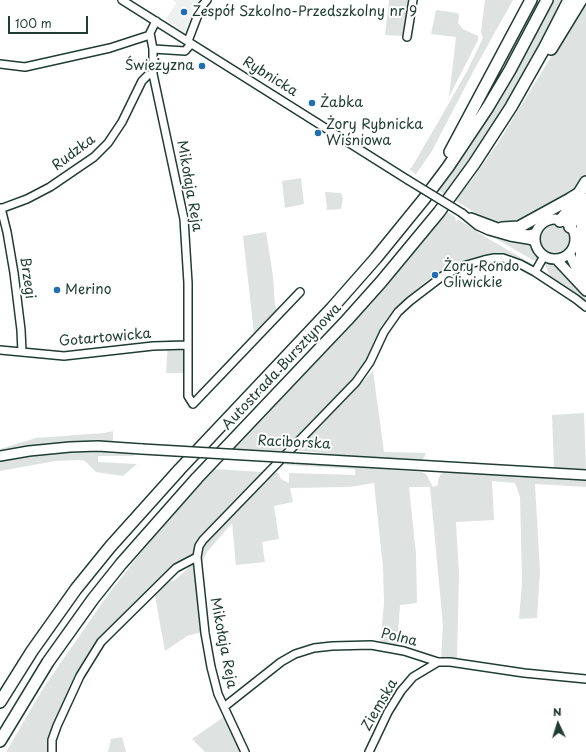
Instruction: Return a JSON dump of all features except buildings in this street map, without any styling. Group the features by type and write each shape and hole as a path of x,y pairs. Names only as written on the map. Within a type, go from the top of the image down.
{"highway":[{"path":"424,200 531,0"},
{"name":"Autostrada Bursztynowa","path":"0,702 36,645 76,589 110,547 180,469 342,297 424,200 488,107 510,70 547,0"},
{"name":"Autostrada Bursztynowa","path":"1,740 48,662 93,599 158,522 381,282 450,196 511,107 545,47 569,0"},
{"path":"511,107 533,79 581,0"},
{"path":"586,182 583,197 581,265 586,281"},
{"path":"560,221 583,197"},
{"path":"570,227 583,197"},
{"path":"502,228 519,227 570,200 583,197"}],"main road":[{"path":"552,220 560,221 570,227 574,238 573,246 569,253 556,259 544,256 538,250 535,242 537,232 544,223 552,220"},
{"path":"569,253 578,272 586,281"},
{"path":"556,259 586,291"},
{"name":"Raciborska","path":"0,456 29,451 98,446 586,475"}],"street":[{"name":"Rybnicka","path":"122,0 464,214 478,226 495,233 535,242"},
{"path":"153,49 185,51 202,7 207,0"},
{"path":"407,36 413,0"},
{"path":"0,64 25,66 110,48 150,35 156,21"},
{"name":"Mikołaja Reja","path":"150,35 153,49 153,74 184,219 188,282 188,396 193,404 300,292"},
{"name":"Rudzka","path":"1,209 28,199 50,187 94,157 108,142 122,122 142,81 148,75 153,74"},
{"name":"Brzegi","path":"1,209 7,232 15,281 22,352"},
{"name":"Rybnicka","path":"464,214 511,232 529,234 537,232"},
{"path":"535,272 544,256"},
{"path":"52,752 52,740 60,719 80,676 102,642 176,568 197,557 199,546 203,540 356,382 370,362 384,332 410,301 444,275 464,266 494,258 510,260 535,272 586,307"},
{"name":"Gotartowicka","path":"0,350 55,356 70,356 153,346 188,346"},
{"name":"Mikołaja Reja","path":"197,557 207,647 214,682 245,752"},
{"name":"Polna","path":"224,707 281,662 295,654 314,648 371,645 404,651 438,662 450,662 586,679"},
{"name":"Ziemska","path":"369,752 388,712 401,691 413,677 438,662"}],"shaded area":[{"name":"Zespół Szkolno-Przedszkolny nr 9","path":"173,0 204,0 192,28 184,33 166,19 176,3"},
{"path":"389,0 410,0 404,36 385,35"},
{"path":"485,0 513,0 474,70 432,151 416,174 409,169 412,167 467,71 483,38 481,32"},
{"path":"550,0 564,0 550,29 507,104 447,196 437,189"},
{"path":"586,0 586,175 575,192 519,223 504,225 481,217 455,200 472,180 498,143"},
{"path":"436,10 458,13 458,23 463,29 478,36 478,40 449,97 456,37 431,34"},
{"path":"301,178 304,204 285,208 282,181"},
{"path":"325,192 341,193 343,199 341,209 327,210"},
{"path":"569,203 559,217 544,220 534,229 527,232 517,230"},
{"path":"446,211 455,217 456,222 458,219 532,264 530,265 509,255 490,254 452,266 437,274 425,282 390,316 360,371 310,426 284,451 233,449 355,319 408,258"},
{"path":"555,225 566,229 570,240 566,251 555,255 544,251 540,240 544,229"},
{"path":"266,232 273,276 275,306 279,310 254,333 243,236"},
{"path":"484,232 530,243 537,254 538,260 533,260"},
{"path":"551,261 555,262 586,295 586,301 550,276 545,265 543,264"},
{"path":"168,340 185,340 184,373 166,373"},
{"path":"373,371 384,452 426,453 424,458 419,462 406,462 294,450"},
{"path":"584,413 586,472 554,468 552,415"},
{"path":"113,431 113,443 0,453 0,449 36,438"},
{"path":"87,450 138,451 133,456 98,456 98,462 137,464 123,476 96,472 85,461 80,460 55,461 0,471 0,459"},
{"path":"291,459 355,465 368,468 421,472 426,474 433,487 438,485 440,475 445,471 586,479 586,487 535,484 540,571 537,618 519,619 522,582 520,497 515,483 492,481 494,520 456,522 459,575 457,659 441,658 443,625 430,487 409,487 416,554 417,603 400,605 397,647 380,645 384,603 383,567 374,483 349,487 290,488 293,502 274,506 279,539 262,542 265,562 236,565 232,523 207,552 200,566 200,551 204,543 269,472 278,473 281,479 289,483 289,473 355,475 355,469 286,465"},
{"path":"213,469 264,472 197,544 193,554 171,569 94,647 75,678 49,752 6,752 44,687 107,596 146,546"},
{"path":"193,564 202,632 187,636 165,651 155,596 168,582 175,580"},
{"path":"225,716 242,752 205,752 192,739"},
{"path":"122,737 126,752 108,752 111,739"}],"place":[{"name":"Zespół Szkolno-Przedszkolny nr 9","path":"184,12"},
{"name":"Świeżyzna","path":"202,66"},
{"name":"Żabka","path":"312,103"},
{"name":"Żory Rybnicka Wiśniowa","path":"318,133"},
{"name":"Żory Rondo Gliwickie","path":"435,275"},
{"name":"Merino","path":"57,290"}]}
